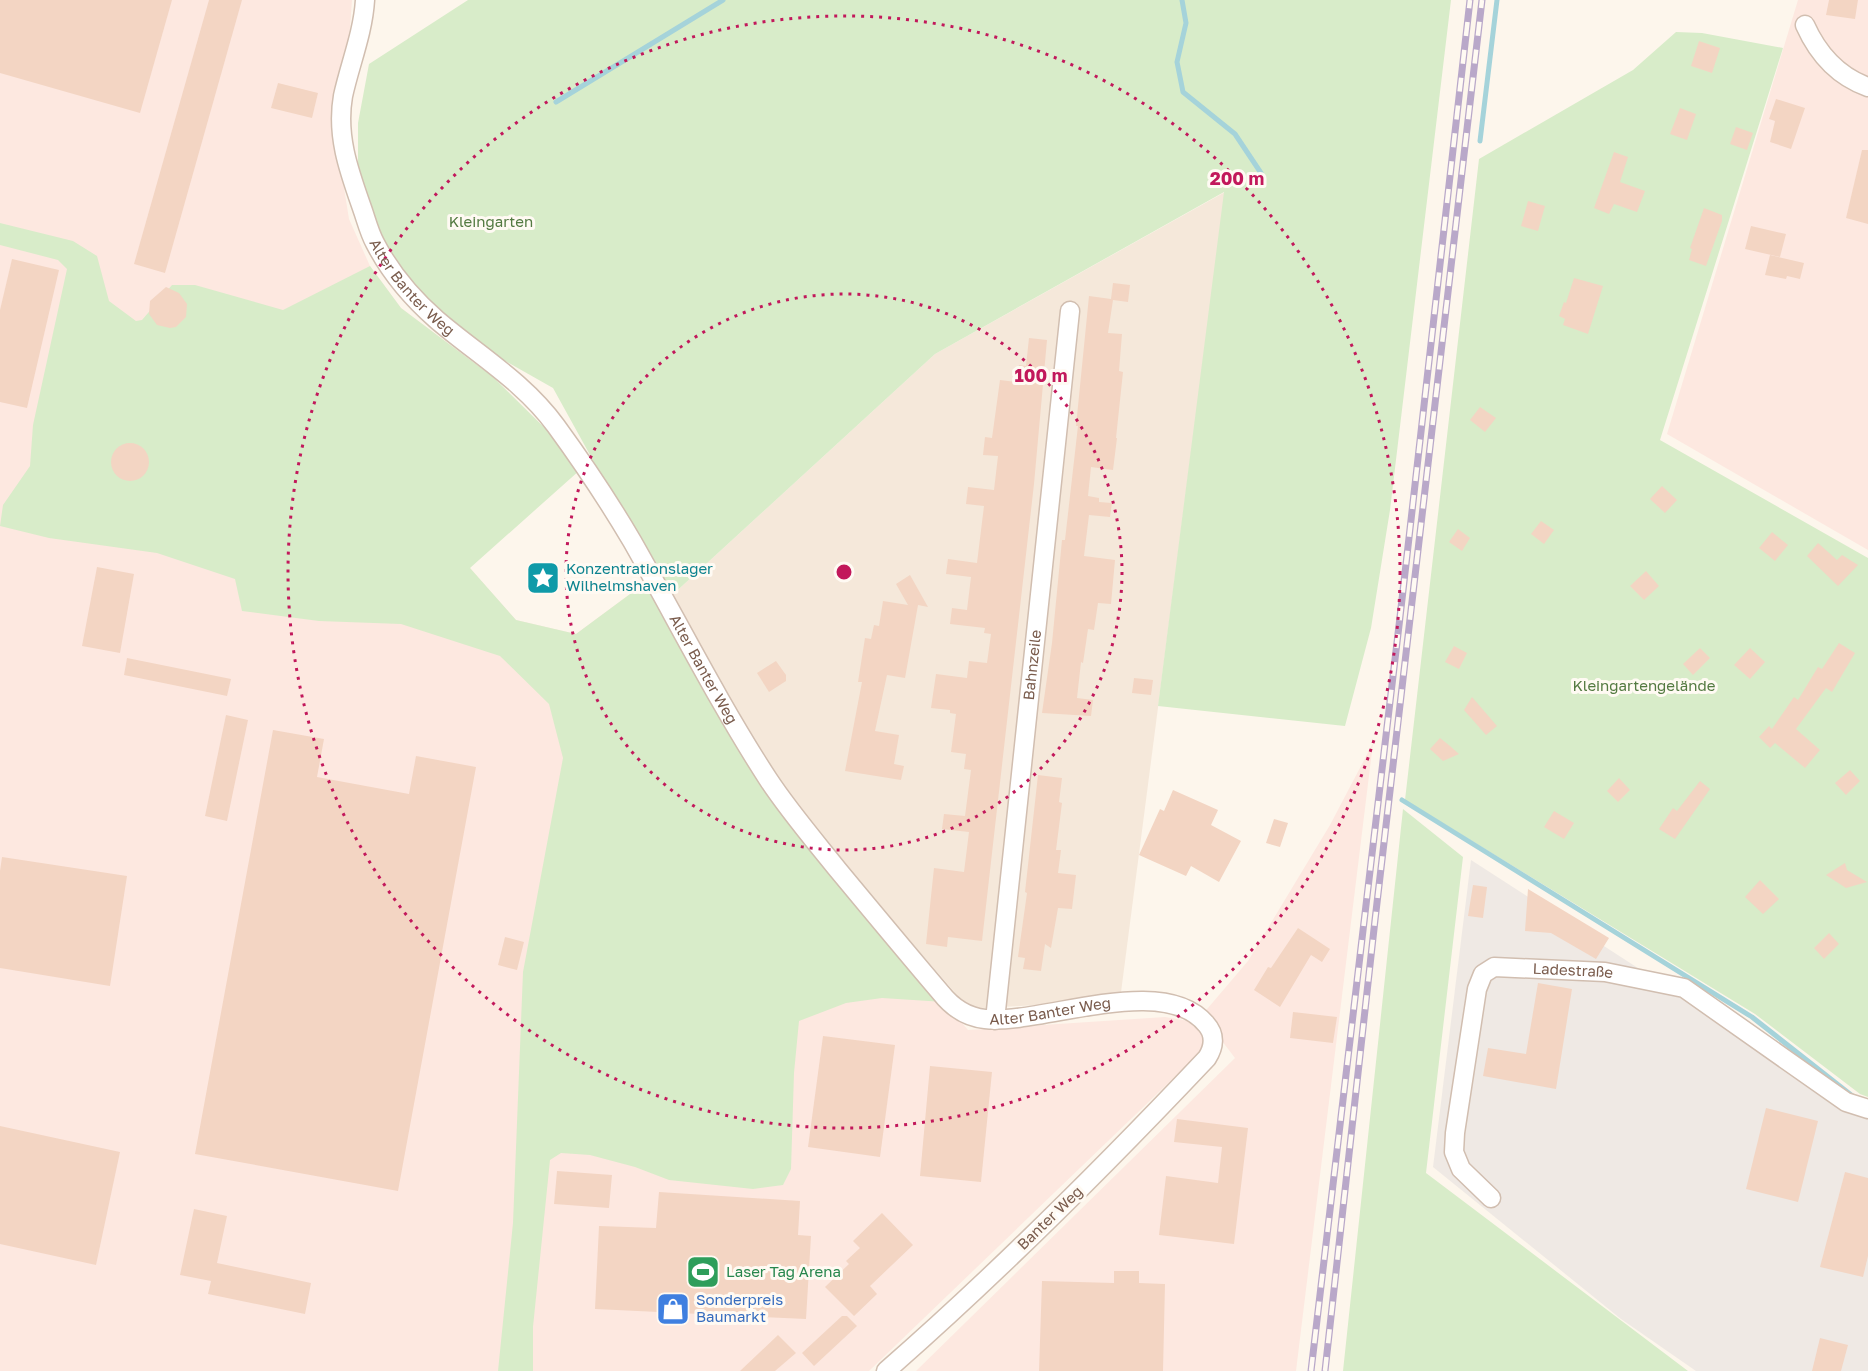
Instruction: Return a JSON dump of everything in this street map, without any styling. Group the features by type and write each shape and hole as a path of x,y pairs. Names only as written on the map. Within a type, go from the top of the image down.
{"street":[{"name":"Alter Banter Weg","path":"365,0 361,30 343,97 340,119 347,166 374,242 411,296 505,373 554,422 630,537 727,713 788,807 945,999 969,1016 995,1020 1037,1016 1102,1004 1139,1001 1163,1004 1192,1011 1204,1021 1211,1031 1214,1042 1207,1058"},
{"path":"1804,25 1820,53 1834,67 1845,76 1868,87"},
{"name":"Bahnzeile","path":"995,1020 1070,311"},
{"name":"Ladestraße","path":"1491,1198 1461,1169 1454,1152 1477,988 1483,974 1494,967 1605,972 1684,988 1846,1102 1868,1109"},
{"name":"Banter Weg","path":"886,1371 955,1311 1120,1150 1207,1058"}],"shaded area":[{"path":"0,0 352,0 348,57 334,125 349,219 370,266 401,308 493,377 470,568 516,620 576,634 649,580 773,800 968,1030 1165,1017 1195,1022 1211,1042 869,1371 0,1371"},
{"path":"1798,0 1868,0 1868,550 1667,434"},
{"path":"1225,192 1120,1000 969,1009 787,798 669,598 935,354"},
{"path":"1373,743 1296,1371 916,1371 1235,1058 1202,1015 1248,961 1330,825"},
{"path":"1471,860 1868,1117 1868,1371 1696,1371 1621,1319 1433,1167"}],"green space":[{"name":"Kleingarten","path":"468,0 1451,0 1390,510 1371,628 1345,726 1158,706 1224,192 935,354 669,598 553,388 484,349 418,295 378,243 358,182 358,123 369,64"},
{"name":"Kleingartengelände","path":"1676,32 1702,33 1783,48 1660,440 1868,558 1868,1097 1860,1094 1755,1014 1405,800 1479,159 1633,70"},
{"path":"0,223 73,241 97,256 109,301 136,321 142,320 172,285 195,285 283,310 370,266 401,308 493,377 562,445 580,470 470,568 516,620 576,634 649,580 773,800 944,1002 882,998 846,1003 799,1021 794,1073 791,1169 783,1185 753,1189 669,1180 635,1167 590,1155 561,1153 550,1160 533,1327 533,1371 498,1371 513,1223 523,972 563,758 549,704 500,656 401,624 319,621 242,611 235,579 157,553 49,538 0,526 3,505 30,466 33,425 67,269 58,260 0,245"},
{"path":"1403,809 1463,857 1426,1173 1688,1371 1343,1371"}],"building":[{"path":"0,0 172,0 140,113 0,73"},
{"path":"209,0 242,0 165,273 134,264"},
{"path":"1829,0 1858,0 1855,19 1826,15"},
{"path":"1699,41 1720,48 1712,73 1691,66"},
{"path":"278,83 318,93 312,118 271,108"},
{"path":"1776,99 1805,108 1791,149 1770,142 1775,121 1769,119"},
{"path":"1680,108 1696,114 1687,140 1670,134"},
{"path":"1736,127 1753,133 1747,150 1730,144"},
{"path":"1862,150 1868,150 1868,224 1846,218"},
{"path":"1614,152 1628,157 1620,182 1645,191 1637,212 1614,204 1609,214 1594,208"},
{"path":"1528,201 1545,206 1538,231 1521,226"},
{"path":"1704,208 1722,215 1706,266 1689,260 1692,249 1690,248"},
{"path":"1751,226 1786,234 1780,257 1745,249"},
{"path":"1770,255 1804,263 1800,279 1765,275"},
{"path":"12,259 59,270 27,408 0,402 0,310"},
{"path":"1574,278 1603,286 1588,334 1563,325 1565,319 1559,316"},
{"path":"1113,283 1130,285 1128,302 1113,300 1108,333 1122,334 1119,371 1123,372 1117,438 1113,470 1091,467 1088,496 1099,498 1099,502 1112,503 1110,517 1089,515 1084,556 1115,560 1111,604 1098,603 1094,630 1088,629 1083,663 1081,662 1077,698 1093,700 1091,716 1042,713 1078,426 1076,426 1089,296 1111,299"},
{"path":"166,287 179,293 187,304 186,317 176,327 157,325 149,314 150,301"},
{"path":"1029,338 1047,340 1034,484 982,941 948,937 947,947 926,944 934,868 964,872 969,832 942,829 944,814 965,816 971,770 964,769 966,754 951,752 956,714 950,713 950,710 931,708 936,674 967,678 969,661 987,663 991,634 984,633 985,628 950,624 952,608 967,610 971,577 946,574 948,559 977,563 984,506 966,504 968,487 994,490 998,456 983,455 985,437 992,438 1000,380 1016,382 1019,365 1026,366"},
{"path":"1480,407 1496,418 1485,432 1470,420"},
{"path":"130,443 144,448 149,462 144,476 130,481 116,476 111,462 116,448"},
{"path":"1662,486 1677,500 1665,513 1650,499"},
{"path":"1541,521 1554,530 1544,544 1531,534"},
{"path":"1458,529 1470,538 1462,551 1449,542"},
{"path":"1772,532 1788,545 1775,561 1759,548"},
{"path":"1818,543 1837,560 1842,555 1858,565 1838,586 1807,556"},
{"path":"97,567 134,574 120,653 82,646"},
{"path":"1646,571 1659,586 1644,600 1630,586"},
{"path":"910,575 928,607 918,605 905,678 887,675 875,731 899,735 894,764 904,766 901,780 845,771 862,682 858,682 865,638 871,639 874,625 879,626 883,601 908,605 896,584"},
{"path":"1839,643 1855,653 1832,692 1826,688 1796,729 1820,750 1805,768 1775,743 1770,748 1759,737 1769,726 1772,729 1794,697 1798,700 1818,667 1822,669"},
{"path":"1454,646 1467,653 1459,669 1445,662"},
{"path":"1700,648 1710,658 1693,675 1683,664"},
{"path":"1750,648 1765,662 1750,679 1734,665"},
{"path":"127,658 231,679 227,696 124,675"},
{"path":"776,661 786,675 786,681 769,692 757,673"},
{"path":"1134,678 1153,680 1151,695 1132,693"},
{"path":"1472,697 1497,726 1486,735 1464,710"},
{"path":"226,715 248,720 227,821 205,816"},
{"path":"273,730 324,739 317,777 409,794 416,756 476,767 398,1191 195,1154"},
{"path":"1440,738 1459,754 1443,761 1430,749"},
{"path":"1850,770 1860,781 1846,795 1835,783"},
{"path":"1038,775 1062,778 1059,802 1062,803 1056,850 1061,850 1058,873 1076,875 1072,909 1058,908 1051,948 1045,944 1041,971 1023,969 1025,958 1018,957 1027,893 1025,892"},
{"path":"1619,778 1630,790 1618,802 1607,791"},
{"path":"1700,781 1710,789 1675,839 1659,829 1673,808 1677,811"},
{"path":"1173,790 1218,810 1211,825 1241,841 1219,882 1191,866 1186,876 1139,855 1160,809 1164,811"},
{"path":"1554,811 1574,823 1564,839 1544,827"},
{"path":"1274,819 1288,823 1280,847 1266,843"},
{"path":"2,857 127,876 110,986 0,968"},
{"path":"1845,863 1847,870 1867,882 1846,888 1826,875"},
{"path":"1760,880 1779,899 1763,914 1745,897"},
{"path":"1473,885 1487,887 1483,918 1468,916"},
{"path":"1528,889 1609,938 1596,959 1551,933 1525,931"},
{"path":"1298,928 1330,949 1322,962 1311,955 1280,1007 1254,990 1268,967 1271,968"},
{"path":"1829,933 1839,944 1824,959 1814,948"},
{"path":"505,937 524,942 517,970 498,965"},
{"path":"1538,983 1572,989 1556,1089 1483,1076 1488,1048 1526,1054"},
{"path":"1293,1012 1337,1017 1333,1043 1290,1038"},
{"path":"823,1036 895,1045 880,1157 808,1147"},
{"path":"930,1066 992,1072 981,1182 920,1176"},
{"path":"1766,1108 1818,1121 1798,1202 1746,1189"},
{"path":"1177,1119 1248,1128 1234,1244 1159,1235 1166,1176 1218,1183 1222,1147 1174,1142"},
{"path":"0,1126 120,1152 96,1265 0,1244"},
{"path":"557,1171 612,1175 609,1208 554,1204"},
{"path":"1845,1172 1868,1178 1868,1256 1863,1277 1820,1267"},
{"name":"Laser Tag Arena","path":"659,1192 800,1201 798,1235 811,1236 806,1319 595,1309 599,1226 656,1228"},
{"path":"194,1209 227,1216 217,1263 311,1283 305,1314 208,1294 211,1281 180,1275"},
{"path":"882,1213 913,1245 870,1286 877,1294 854,1316 825,1287 849,1264 846,1261 860,1248 853,1241"},
{"path":"1114,1271 1139,1271 1139,1283 1165,1284 1163,1371 1039,1371 1042,1281 1114,1283"},
{"path":"842,1316 847,1316 857,1326 814,1366 802,1353"},
{"path":"778,1335 796,1353 775,1371 740,1371"},
{"path":"1820,1338 1848,1345 1841,1371 1812,1371"}],"waterway":[{"path":"556,102 723,0"},
{"path":"1182,0 1186,23 1177,62 1183,92 1235,134 1261,173"},
{"path":"1480,141 1497,0"},
{"path":"1402,800 1752,1017 1855,1098"}],"railway":[{"path":"1311,1371 1470,0"},
{"path":"1325,1371 1482,0"}],"place":[{"name":"Konzentrationslager Wilhelmshaven","path":"543,578"},
{"name":"Laser Tag Arena","path":"703,1272"},
{"name":"Sonderpreis Baumarkt","path":"673,1309"}]}
